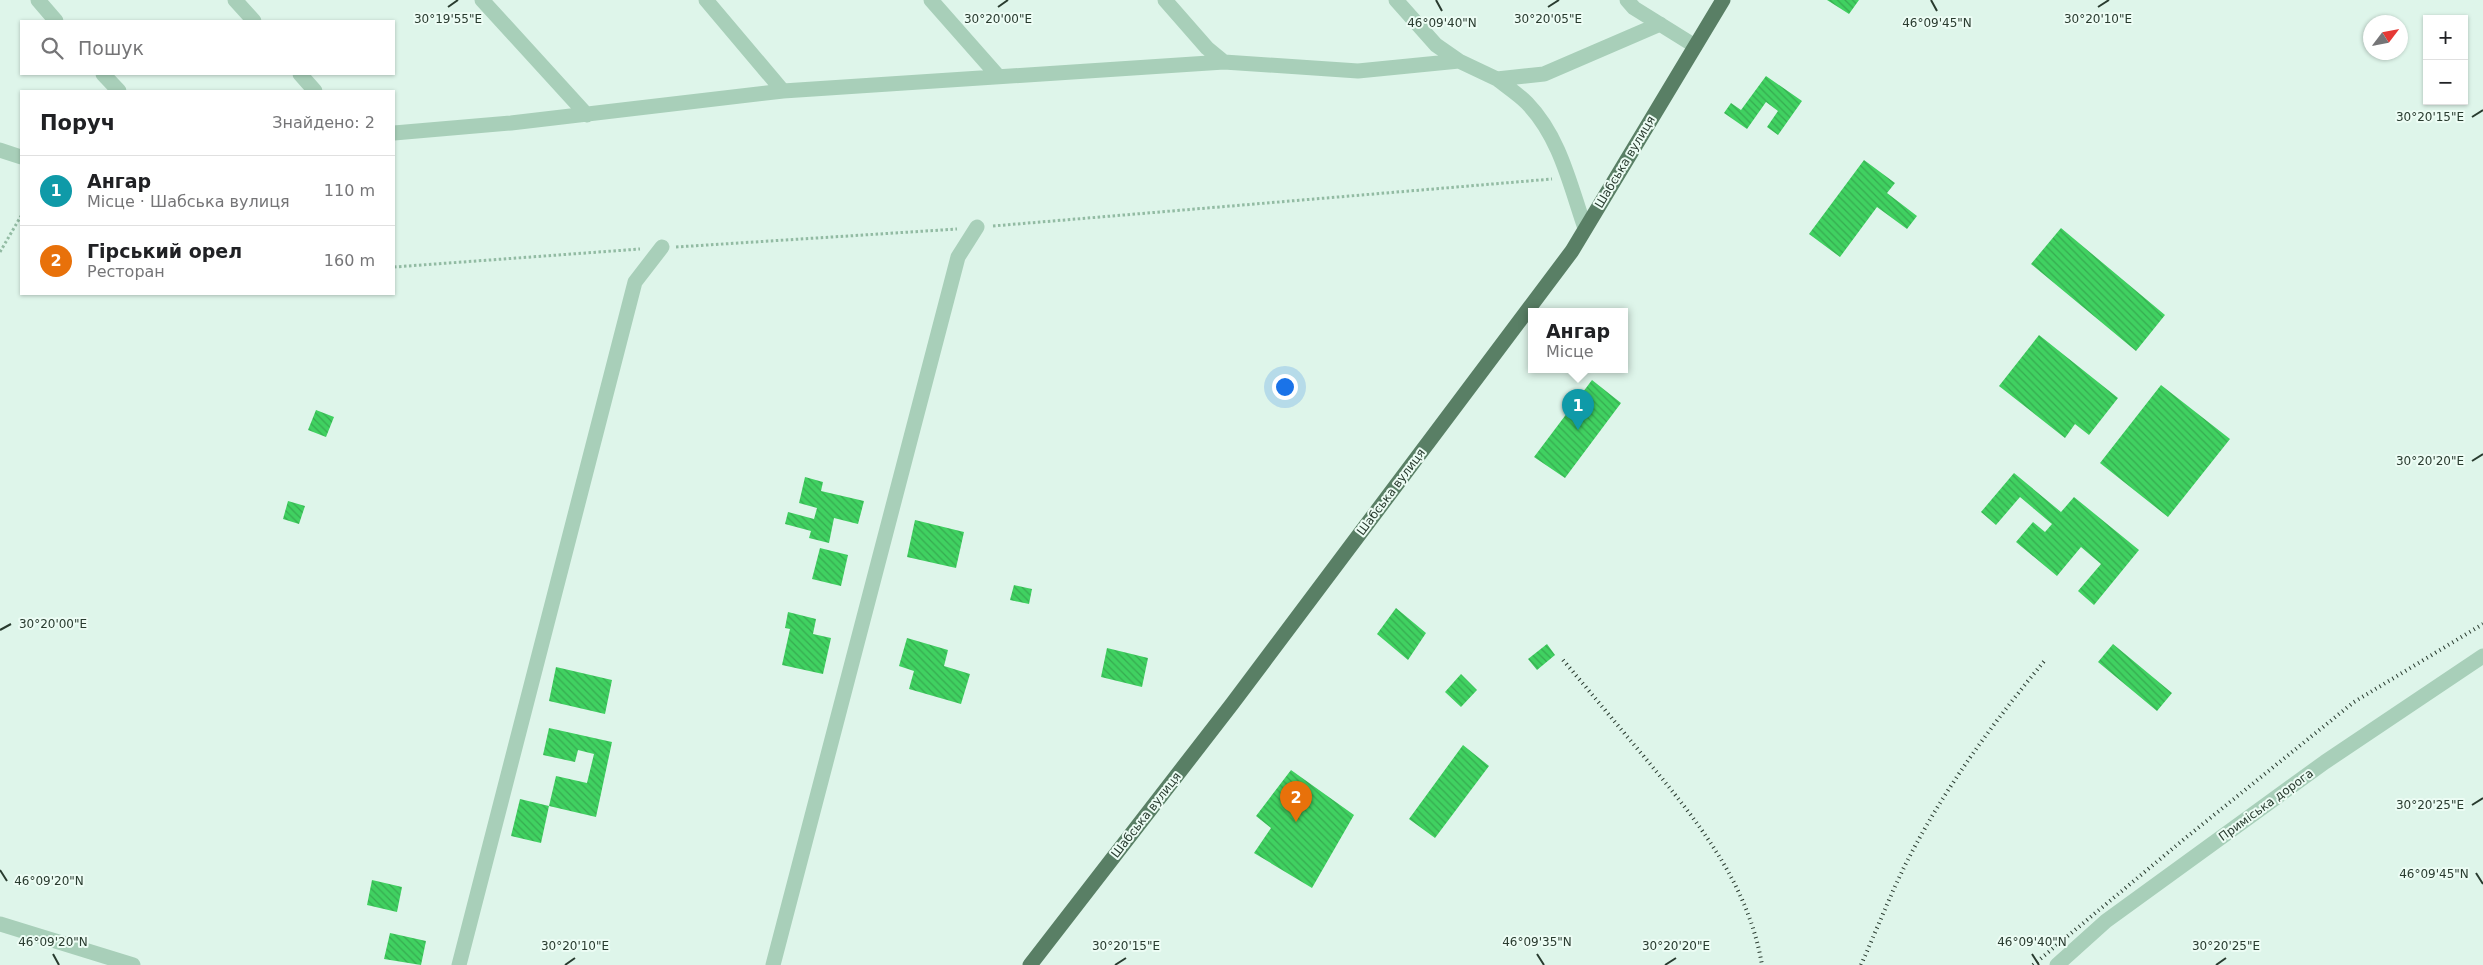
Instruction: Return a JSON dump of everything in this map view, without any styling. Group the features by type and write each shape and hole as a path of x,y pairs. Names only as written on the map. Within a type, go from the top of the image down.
{"main road":[{"name":"Шабська вулиця","path":"1529,308 1572,251 1722,0"},
{"name":"Шабська вулиця","path":"1030,965 1232,704 1528,310"}],"street":[{"path":"38,0 55,20"},
{"path":"235,0 253,20"},
{"path":"482,0 587,114"},
{"path":"706,0 783,92"},
{"path":"931,0 998,76"},
{"path":"1165,0 1207,48 1224,62"},
{"path":"1396,0 1436,45 1459,61 1497,79 1526,103 1545,126 1560,154 1585,228"},
{"path":"1627,0 1634,8 1695,46"},
{"path":"1497,79 1544,74 1660,24"},
{"path":"395,133 783,92 998,76 1224,62 1358,71 1459,61"},
{"path":"104,75 118,90"},
{"path":"301,75 314,90"},
{"path":"0,150 20,156"},
{"path":"773,965 958,257 977,228"},
{"path":"460,965 635,282 662,248"},
{"name":"Приміська дорога","path":"2057,965 2122,909 2326,762 2483,656"},
{"path":"0,924 133,965"}],"path":[{"path":"0,252 20,218"}],"building":[{"path":"1827,0 1859,0 1849,14"},
{"path":"1766,76 1802,101 1778,135 1767,127 1778,111 1766,102 1747,129 1724,113 1731,103 1741,110"},
{"path":"1864,160 1895,183 1887,193 1917,216 1907,229 1877,207 1840,257 1809,234"},
{"path":"2061,228 2165,315 2136,351 2031,264"},
{"path":"2039,335 2118,398 2089,435 2075,424 2065,438 1999,386"},
{"path":"1592,380 1621,403 1565,478 1534,457"},
{"path":"2161,385 2230,439 2168,517 2100,463"},
{"path":"316,410 334,417 326,437 308,430"},
{"path":"2014,473 2061,512 2074,497 2139,550 2094,605 2078,591 2101,564 2081,547 2057,576 2016,542 2033,522 2045,532 2052,524 2020,497 1996,525 1981,512"},
{"path":"805,477 823,482 821,491 864,501 858,524 834,518 829,543 809,538 811,531 785,524 788,512 814,519 817,508 799,503"},
{"path":"288,501 305,506 299,524 283,519"},
{"path":"915,520 964,532 956,568 907,557"},
{"path":"820,548 848,555 841,586 812,579"},
{"path":"1014,585 1032,589 1029,604 1010,600"},
{"path":"1396,608 1426,633 1408,660 1377,634"},
{"path":"788,612 816,619 813,634 831,638 823,674 782,665 790,629 785,628"},
{"path":"907,638 948,650 944,666 970,674 961,704 909,689 914,671 899,666"},
{"path":"1547,644 1555,655 1537,670 1528,659"},
{"path":"2113,644 2172,693 2157,711 2098,662"},
{"path":"1107,648 1148,658 1142,687 1101,677"},
{"path":"556,667 612,680 605,714 549,701"},
{"path":"1461,674 1477,690 1461,707 1445,692"},
{"path":"549,728 612,742 596,817 549,806 556,776 587,783 594,754 578,750 575,762 543,755"},
{"path":"1463,745 1489,766 1435,838 1409,819"},
{"path":"1291,770 1354,815 1312,888 1254,853 1271,828 1256,816"},
{"path":"520,799 549,806 541,843 511,836"},
{"path":"372,880 402,887 397,912 367,905"},
{"path":"390,933 426,941 421,965 384,959"}],"railway":[{"path":"2033,965 2183,840 2354,702 2483,624"},
{"path":"1861,965 1906,864 1942,800 1992,727 2046,659"},
{"path":"1563,660 1702,830 1733,880 1755,935 1762,965"}],"place":[{"name":"Ангар","path":"1578,430"},
{"name":"Гірський орел","path":"1296,822"}]}
